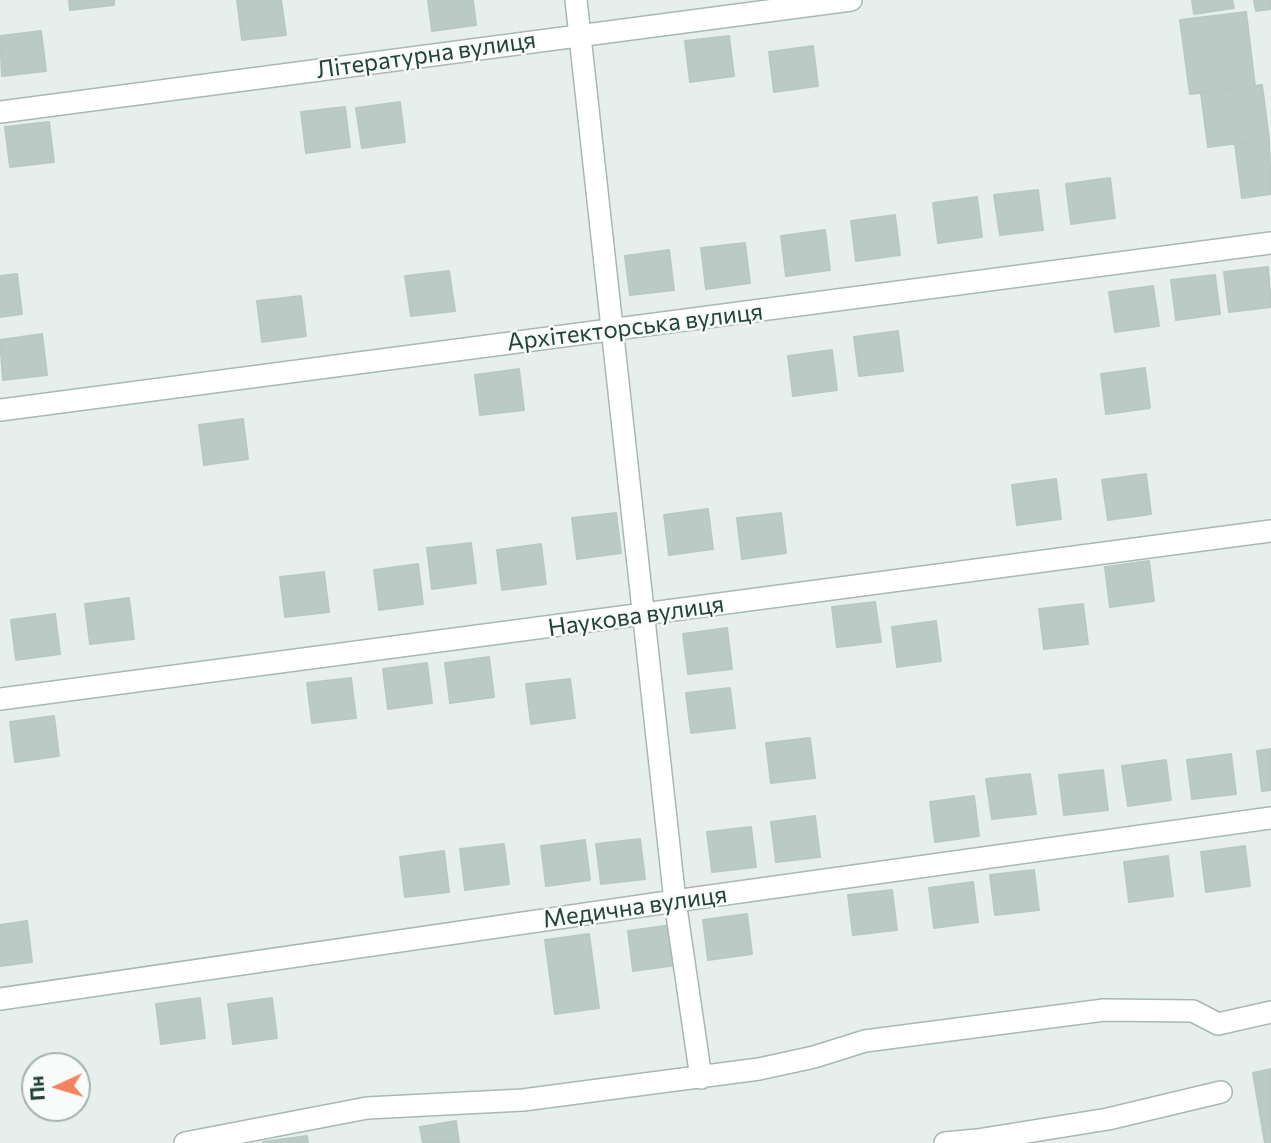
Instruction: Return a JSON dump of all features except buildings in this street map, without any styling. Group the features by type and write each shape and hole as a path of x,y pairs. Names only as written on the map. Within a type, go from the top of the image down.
{"street":[{"path":"576,0 676,901 701,1078"},
{"name":"Літературна вулиця","path":"0,112 851,0"},
{"name":"Архітекторська вулиця","path":"0,410 1271,243"},
{"name":"Наукова вулиця","path":"0,699 1271,531"},
{"name":"Медична вулиця","path":"0,999 1271,818"},
{"path":"186,1143 367,1108 523,1100 701,1078 814,1058 864,1041 1104,1010 1193,1011 1218,1024 1271,1012"},
{"path":"945,1143 1108,1119 1221,1092"}]}
